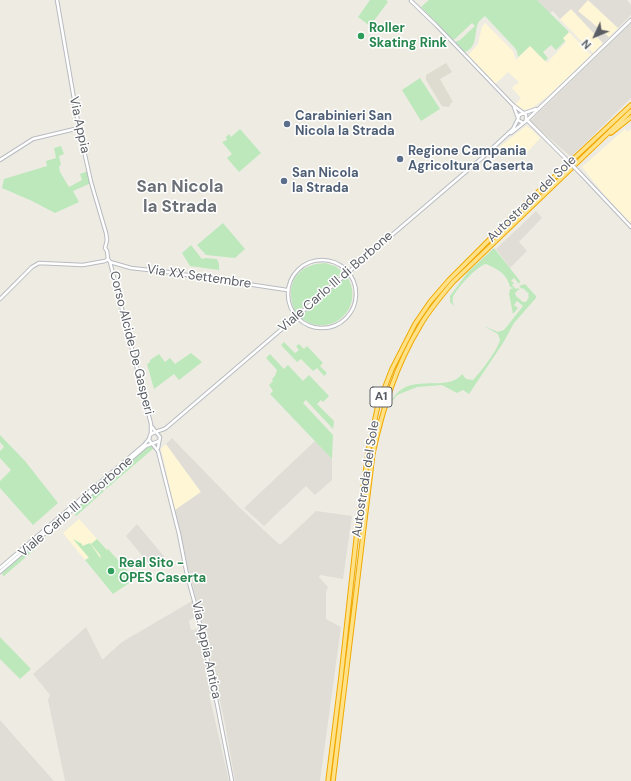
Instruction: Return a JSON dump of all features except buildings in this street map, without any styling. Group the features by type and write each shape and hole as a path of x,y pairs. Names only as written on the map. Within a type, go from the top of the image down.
{"highway":[{"name":"Autostrada del Sole","path":"328,781 369,447 378,405 392,369 415,324 430,302 449,280 521,208 631,105"},
{"name":"Autostrada del Sole","path":"333,781 373,453 384,406 397,371 420,325 453,282 631,111"},
{"path":"603,138 631,117"}],"street":[{"name":"Via Appia","path":"56,0 78,128 106,233 107,240 105,248 108,259"},
{"path":"411,0 513,105 526,115 527,120 631,227"},
{"path":"524,123 631,20"},
{"path":"513,105 520,122 535,128"},
{"path":"518,118 520,114 540,107"},
{"name":"Viale Carlo III di Borbone","path":"0,572 146,446 159,441 166,428 514,129 518,118"},
{"name":"Viale Carlo III di Borbone","path":"505,137 524,123"},
{"path":"0,160 33,139 78,128"},
{"path":"0,299 32,267 39,263 83,265 105,261 108,259 110,262"},
{"path":"323,260 332,261 341,265 348,272 356,288 356,300 351,313 344,320 336,326 321,329 309,326 296,317 290,307 287,290 292,276 296,271 311,261 323,260"},
{"name":"Via XX Settembre","path":"110,262 131,268 287,290"},
{"name":"Corso Alcide De Gasperi","path":"110,262 151,424 151,434"},
{"name":"Corso Alcide De Gasperi","path":"151,424 156,432"},
{"name":"Viale Carlo III di Borbone","path":"0,568 144,445 151,434 166,428"},
{"path":"156,432 160,437"},
{"path":"149,438 153,443"},
{"name":"Via Appia Antica","path":"158,451 159,441"},
{"name":"Via Appia Antica","path":"153,443 158,451 179,534 187,575 198,615 232,781"}],"shaded area":[{"path":"537,0 588,0 578,11 609,37 603,43 571,9 560,19 553,11 550,13"},
{"path":"588,0 618,28 609,37 578,11"},
{"path":"588,0 627,0 631,5 631,15 618,28"},
{"path":"570,8 603,43 593,53 560,19"},
{"path":"485,23 513,51 516,60 530,46 547,63 566,42 563,38 569,32 591,55 548,96 532,108 524,110 515,105 521,98 512,88 519,82 508,72 495,84 468,55 478,44 482,27"},
{"path":"631,23 631,98 571,157 530,121"},
{"path":"446,63 452,72 440,79 453,102 449,107 442,106 426,80 426,75"},
{"path":"526,126 540,138 524,156 517,148 505,157 497,149"},
{"path":"625,129 627,132 631,129 631,224 582,167"},
{"path":"536,211 542,218 519,242 527,251 510,268 496,249"},
{"path":"172,438 240,508 280,545 316,511 352,516 343,579 320,575 319,577 328,587 326,593 326,619 341,627 320,781 235,781 225,724 205,632 189,572 175,510 201,492 166,444"},
{"path":"315,441 332,459 332,480 315,495 306,486 264,526 244,508"},
{"path":"166,444 201,492 175,510 161,449"},
{"path":"79,519 107,550 104,563 95,552 85,560 63,533"},
{"path":"137,524 167,560 153,569 126,536"},
{"path":"192,601 195,617 189,621 191,630 198,629 212,694 209,694 229,781 65,781 48,700 50,695 33,674 86,627 103,659 122,642"},
{"path":"0,720 29,753 54,781 0,781"}],"green space":[{"path":"370,0 386,0 388,2 370,26 358,17"},
{"path":"429,0 537,0 569,32 563,38 565,41 556,50 551,45 543,52 548,58 545,61 530,46 518,57 517,51 514,47 485,16 478,23 474,44 464,52 455,42 460,40 475,26 472,23 453,40 421,7"},
{"path":"420,78 440,109 421,121 402,90"},
{"path":"240,129 261,153 239,172 227,158 232,154 222,142 227,140 226,137 229,134 231,137"},
{"path":"61,146 64,154 59,156 61,165 59,166 60,172 69,187 82,180 80,174 88,171 91,183 73,191 79,202 55,213 2,188 4,179 47,166 46,161 56,158 54,148"},
{"path":"223,223 245,249 235,258 206,255 197,245"},
{"path":"191,245 202,259 217,259 219,270 190,266 182,253"},
{"path":"494,248 520,281 519,284 514,278 511,281 514,283 512,285 516,289 518,288 520,290 515,293 516,296 523,302 526,302 529,294 519,286 525,284 536,296 536,298 514,323 503,343 469,394 463,390 457,393 442,385 417,387 397,395 390,404 397,393 406,387 416,384 446,382 455,380 462,374 466,379 473,380 493,355 500,340 498,334 484,326 498,332 504,330 523,306 517,301 514,305 518,308 513,314 509,294 510,289 514,288 510,287 509,282 501,272 486,264 478,268 458,289 453,298 454,306 450,302 450,296 468,272"},
{"path":"325,263 335,266 343,272 296,313 292,303 291,294 295,278 306,267"},
{"path":"347,276 352,288 352,300 348,310 342,318 332,323 322,325 311,323 300,317"},
{"path":"284,342 295,353 299,350 296,346 299,344 304,349 307,346 323,363 320,366 327,373 324,376 317,368 313,371 301,359 297,362 281,345"},
{"path":"191,353 202,362 179,380 174,374 154,389 147,364 150,360 159,354 165,362 170,358 175,364"},
{"path":"270,354 284,369 288,365 303,381 309,375 329,396 323,402 321,400 317,404 334,421 333,429 306,400 303,403 333,435 332,459 270,394 273,391 269,385 273,381 272,379 277,370 266,358"},
{"path":"0,435 25,461 58,503 33,525 0,488 0,481 11,470 0,458 0,451 4,447 0,442"},
{"path":"151,446 154,448 106,489 104,486 105,484"},
{"path":"102,489 104,491 76,516 74,513 75,509 97,490"},
{"name":"Real Sito - OPES Caserta","path":"73,539 82,544 82,546 90,543 101,559 100,555 91,544 97,539 135,579 113,594 85,560 89,558"},
{"path":"28,549 34,550 3,576 2,572"},
{"path":"0,637 31,669 20,679 0,659"}],"place":[{"name":"Roller Skating Rink","path":"361,36"},
{"name":"Carabinieri San Nicola la Strada","path":"287,124"},
{"name":"Regione Campania Agricoltura Caserta","path":"400,159"},
{"name":"San Nicola la Strada","path":"284,181"},
{"name":"Real Sito - OPES Caserta","path":"111,571"}],"district":[{"name":"San Nicola la Strada","path":"180,198"}]}
